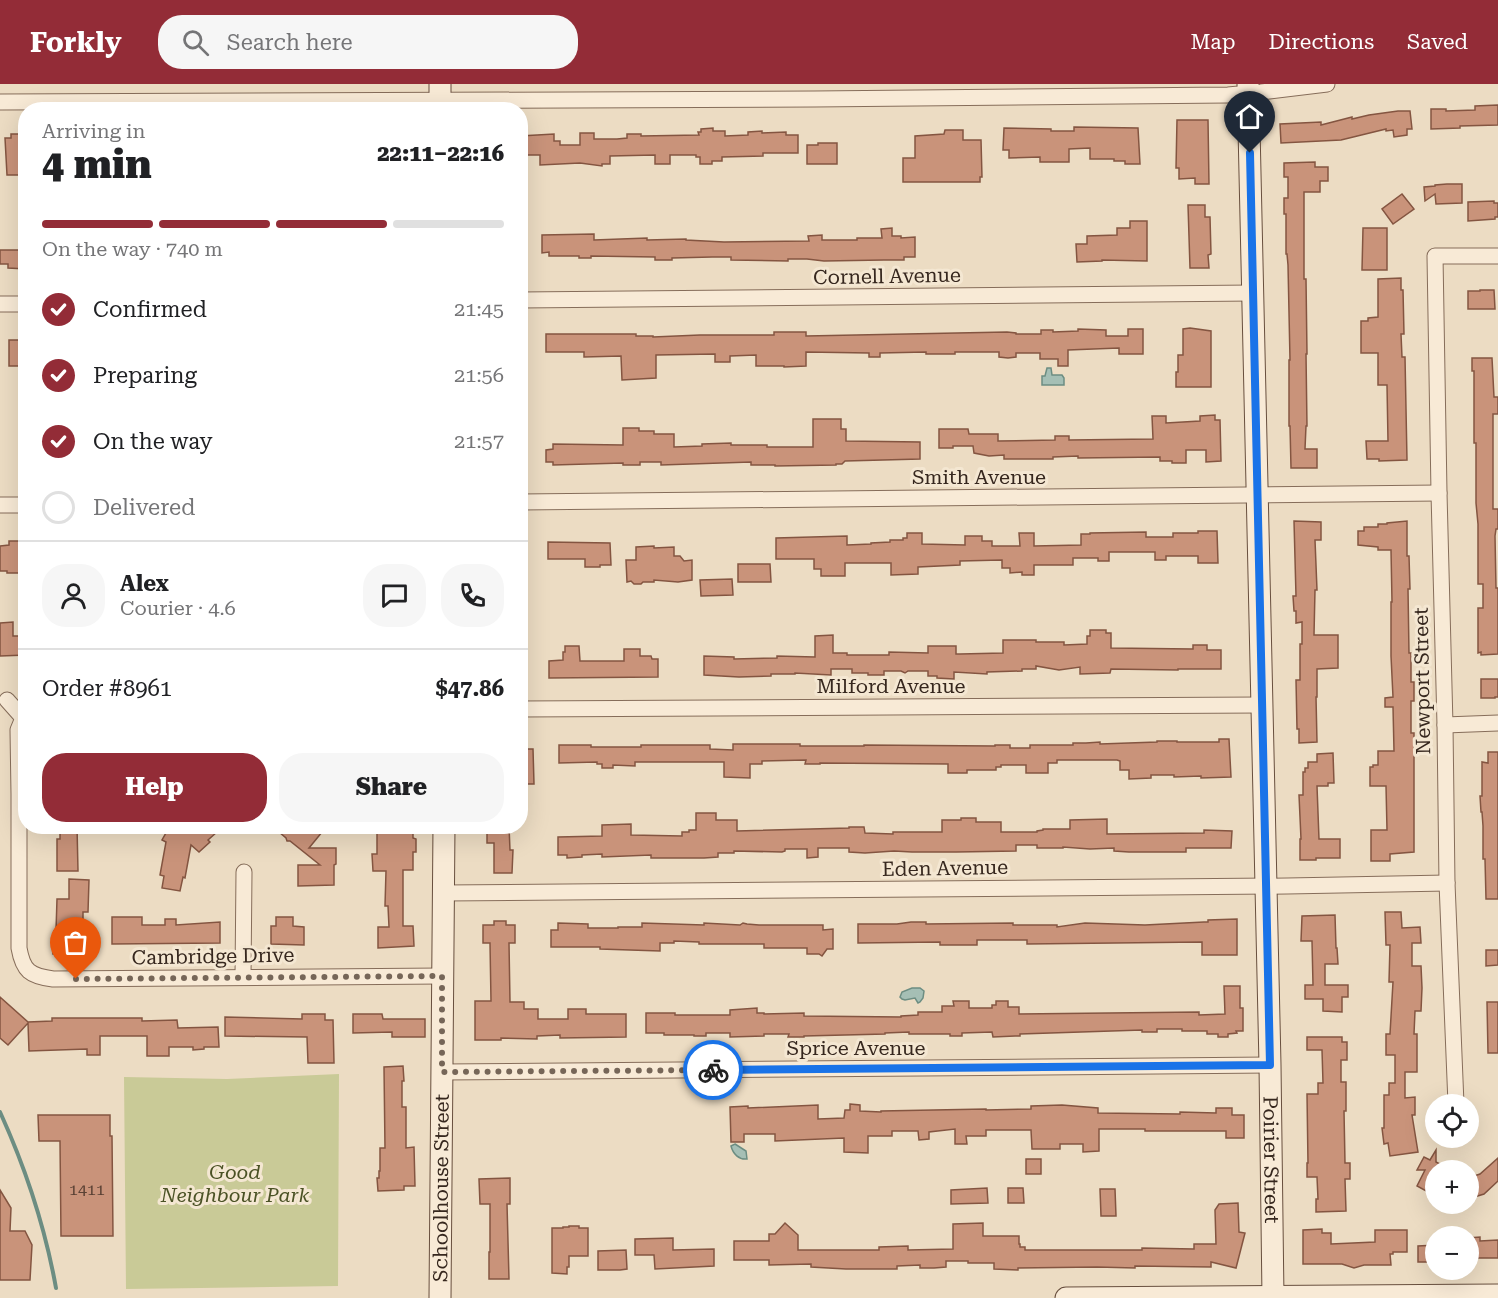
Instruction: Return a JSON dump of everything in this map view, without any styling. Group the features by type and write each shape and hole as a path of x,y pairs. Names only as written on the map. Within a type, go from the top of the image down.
{"street":[{"path":"0,102 440,98 814,99 1248,89 1327,84"},
{"name":"Poirier Street","path":"1248,89 1270,1065 1273,1297"},
{"name":"Newport Street","path":"1456,1094 1446,883 1435,256 1498,256"},
{"name":"Cornell Avenue","path":"528,300 1253,293"},
{"path":"0,304 18,304"},
{"name":"Smith Avenue","path":"528,502 1438,493"},
{"path":"0,505 18,505"},
{"path":"7,700 18,711"},
{"name":"Milford Avenue","path":"528,709 1262,705"},
{"path":"1445,725 1498,723"},
{"name":"Cambridge Drive","path":"18,834 19,948 25,968 40,978 442,976"},
{"name":"Schoolhouse Street","path":"440,1298 444,834"},
{"path":"243,977 244,872"},
{"name":"Eden Avenue","path":"443,893 1446,883"},
{"name":"Sprice Avenue","path":"442,1072 1270,1065"},
{"path":"1066,1298 1498,1295"}],"green space":[{"name":"Good Neighbour Park","path":"339,1074 338,1286 126,1289 124,1077 227,1079"}],"shaded area":[{"path":"1047,368 1051,368 1052,375 1062,375 1064,385 1042,385 1042,376 1045,376"},
{"path":"920,988 924,991 923,998 918,1003 915,998 905,1000 900,997 902,992"},
{"path":"735,1144 746,1151 747,1159 741,1159 735,1154 731,1146"}],"building":[{"path":"1498,105 1498,125 1431,129 1431,109 1475,110 1475,106"},
{"path":"1410,111 1412,129 1407,129 1407,135 1394,137 1393,130 1386,131 1386,129 1341,140 1281,143 1280,124 1321,122 1321,125 1352,117 1352,119"},
{"path":"1177,120 1208,120 1209,184 1195,184 1195,178 1179,179 1179,168 1176,168"},
{"path":"1074,127 1138,128 1140,164 1125,164 1125,161 1114,161 1114,159 1090,159 1090,148 1069,149 1069,162 1040,162 1040,157 1009,158 1009,150 1003,150 1004,128 1074,131"},
{"path":"713,128 713,131 725,131 725,136 748,135 748,132 762,131 762,133 786,132 786,135 798,135 798,153 763,153 763,156 722,157 722,161 712,161 712,164 700,164 700,157 696,155 670,155 670,164 655,164 655,155 610,156 610,164 602,164 602,166 580,163 540,165 540,155 528,155 528,136 554,134 554,141 560,141 560,145 580,145 580,133 594,133 594,139 617,139 627,138 627,134 641,134 641,136 699,135 698,132 701,132 701,129"},
{"path":"945,130 963,130 963,140 981,140 982,177 980,177 980,182 903,182 903,158 915,158 915,136 944,134"},
{"path":"11,134 18,134 18,175 7,175 5,138 11,138"},
{"path":"818,143 837,143 837,164 807,164 807,145 818,145"},
{"path":"1315,162 1315,167 1328,167 1328,181 1320,181 1320,192 1304,192 1307,354 1305,449 1317,449 1317,468 1291,468 1288,265 1286,214 1284,214 1284,198 1288,198 1288,177 1284,177 1284,163"},
{"path":"1462,184 1462,203 1436,204 1435,194 1425,201 1424,187"},
{"path":"1402,194 1414,209 1393,224 1382,209"},
{"path":"1494,201 1498,203 1498,217 1468,221 1468,202"},
{"path":"1188,205 1205,205 1205,217 1210,217 1209,268 1190,268"},
{"path":"1130,221 1147,221 1147,261 1077,262 1076,244 1087,244 1087,236 1117,235 1117,228 1130,228"},
{"path":"892,228 892,236 915,237 915,257 904,257 904,260 824,261 807,259 731,260 731,257 655,260 655,257 591,256 591,258 579,258 579,256 549,256 549,252 542,253 542,235 594,234 594,240 647,238 647,240 686,239 724,242 809,241 808,236 822,235 822,240 882,238 881,229"},
{"path":"1363,228 1387,228 1387,270 1362,270"},
{"path":"0,250 18,250 18,269 8,268 8,264 0,264"},
{"path":"1401,278 1404,334 1401,334 1402,357 1405,357 1407,460 1379,461 1379,459 1367,459 1366,441 1388,441 1387,385 1378,385 1378,353 1361,353 1361,321 1378,317 1378,279"},
{"path":"1494,290 1495,309 1468,309 1468,291"},
{"path":"1078,329 1106,330 1106,336 1128,336 1128,329 1143,329 1143,354 1119,354 1119,348 1068,350 1068,366 1058,366 1058,359 1040,359 1040,353 1016,353 1016,357 1008,358 999,357 999,352 880,353 880,357 869,357 869,353 806,352 806,366 784,367 756,366 756,355 730,356 730,362 715,362 715,354 656,355 656,378 622,380 621,356 584,357 584,352 546,352 546,334 636,334 636,336 653,337 774,335 774,332 806,332 806,336 1007,332 1041,334 1041,330 1053,330 1053,332 1078,331"},
{"path":"1183,329 1211,331 1211,387 1176,387 1178,355 1183,355"},
{"path":"9,340 18,340 18,366 9,366"},
{"path":"1472,358 1492,358 1494,397 1498,397 1498,414 1493,414 1493,509 1498,509 1498,529 1496,529 1495,536 1498,654 1481,655 1481,652 1478,653 1478,608 1483,608 1483,584 1478,584"},
{"path":"1215,415 1215,420 1220,420 1221,461 1206,462 1206,450 1186,450 1186,463 1172,463 1172,461 1160,461 1160,457 1078,458 1078,456 1053,457 1053,459 1004,459 1004,455 989,456 974,453 973,446 939,448 939,429 968,429 969,434 998,434 998,441 1055,440 1055,436 1069,436 1069,440 1153,439 1152,416 1166,416 1166,423 1200,421 1200,416"},
{"path":"813,419 841,419 841,429 846,429 846,441 920,442 920,459 845,461 836,465 775,466 751,465 751,462 553,465 553,462 546,462 546,450 553,449 553,444 623,445 623,428 639,428 639,431 654,431 654,434 674,434 674,447 731,443 731,445 767,445 767,447 813,447"},
{"path":"1294,521 1321,522 1321,540 1315,540 1317,590 1315,590 1314,635 1338,635 1338,668 1317,669 1317,742 1299,743 1299,729 1297,729 1296,680 1300,680 1302,622 1296,623 1296,611 1294,611 1293,596 1296,596"},
{"path":"1407,521 1410,589 1408,589 1409,653 1411,653 1411,682 1414,682 1414,701 1411,701 1411,733 1414,733 1414,852 1390,854 1390,861 1371,861 1371,830 1387,830 1386,786 1370,786 1370,767 1378,765 1378,751 1394,751 1393,707 1385,707 1385,698 1393,697 1391,550 1378,550 1378,547 1358,545 1358,531 1364,531 1364,527 1378,527 1378,524"},
{"path":"1198,531 1217,531 1218,563 1198,563 1198,556 1166,556 1166,560 1155,560 1155,552 1109,552 1109,561 1098,561 1098,558 1073,558 1073,565 1034,565 1034,575 1022,575 1022,572 1010,573 1010,568 1002,568 1002,560 960,561 960,565 918,567 918,574 891,575 891,563 845,563 845,576 821,576 821,569 814,569 814,559 776,559 776,538 847,536 847,545 903,540 907,538 907,533 922,533 922,544 965,545 965,536 982,536 982,541 992,541 992,546 1020,546 1019,533 1034,533 1034,546 1081,545 1081,534 1090,533 1146,532 1146,537 1173,537 1173,533 1198,533"},
{"path":"9,541 18,541 18,573 0,571 0,546 9,545"},
{"path":"548,542 610,543 611,565 585,567 585,559 548,559"},
{"path":"654,546 654,548 674,547 674,556 680,556 684,561 692,560 692,580 678,582 654,580 654,582 641,584 627,582 626,560 636,560 636,547"},
{"path":"738,564 770,564 771,582 738,582"},
{"path":"732,579 733,595 701,596 700,580"},
{"path":"13,622 13,636 18,636 18,655 0,656 0,623"},
{"path":"1090,630 1106,630 1106,633 1111,633 1111,648 1193,649 1193,645 1207,645 1207,650 1221,650 1221,669 1111,669 1110,673 1080,674 1080,667 1059,670 1036,666 1036,669 987,672 987,674 954,672 954,679 928,676 928,671 905,673 884,671 884,675 868,675 868,673 852,673 852,669 831,669 831,675 795,673 739,677 704,675 704,656 734,657 734,659 777,658 777,656 815,657 815,636 833,635 833,653 847,653 847,655 889,655 889,652 928,653 928,646 956,646 956,654 960,654 1003,653 1003,640 1064,642 1064,645 1087,644"},
{"path":"565,646 579,646 580,661 624,661 624,649 640,649 640,656 651,656 652,659 658,659 658,677 549,678 549,661 563,660"},
{"path":"1481,679 1498,679 1498,697 1481,698"},
{"path":"1219,739 1229,739 1231,777 1151,775 1151,778 1129,779 1129,770 1120,770 1120,761 1117,760 1057,760 1057,763 1048,763 1048,773 1026,773 1026,765 1001,765 1001,767 996,767 996,770 967,770 967,773 948,773 948,764 805,764 806,760 762,761 762,764 750,764 750,778 724,777 724,762 635,762 635,766 613,765 613,768 602,768 602,764 597,764 597,762 559,763 559,745 641,747 641,745 710,745 710,749 733,750 733,744 1010,745 1010,748 1030,748 1030,745 1073,745 1073,743 1100,742 1100,744 1157,741 1219,742"},
{"path":"528,749 533,749 534,784 528,784"},
{"path":"1488,752 1498,752 1498,899 1486,899 1485,859 1483,859 1480,796 1482,796 1482,762 1488,763"},
{"path":"1333,753 1334,783 1328,783 1328,786 1317,786 1319,839 1340,839 1340,858 1300,860 1299,795 1303,795 1303,772 1305,768 1308,768 1308,762 1317,762 1317,754"},
{"path":"696,813 716,813 716,820 737,820 737,831 864,827 865,833 942,832 942,820 976,818 976,822 1001,822 1001,832 1070,829 1070,820 1107,819 1107,834 1232,831 1231,848 1186,848 1186,852 1129,852 1114,851 1114,848 1037,848 1037,845 1016,845 1016,851 956,852 865,853 849,852 849,848 818,848 818,857 807,858 807,849 785,849 782,852 734,851 734,853 718,853 718,857 704,858 651,858 651,855 602,857 602,854 567,858 567,855 558,855 558,837 602,836 602,825 631,824 631,835 682,836 682,832 696,830"},
{"path":"60,834 77,834 78,871 57,871 57,839 60,839"},
{"path":"165,834 215,834 199,852 191,845 185,878 183,877 180,891 162,888 164,876 160,875 166,842 162,840"},
{"path":"281,834 320,834 309,848 336,848 334,885 298,886 298,865 320,865"},
{"path":"377,834 413,834 413,838 416,839 413,870 403,870 403,926 413,926 414,946 378,948 378,927 389,927 388,906 385,906 386,871 373,871 372,854 377,854"},
{"path":"487,834 509,834 510,850 513,850 512,873 494,873 494,843 487,843"},
{"path":"69,879 89,880 88,912 83,912 83,940 76,940 76,954 53,954 52,939 56,931 57,899 69,899"},
{"path":"1385,912 1401,912 1402,928 1420,927 1421,943 1412,943 1412,966 1421,966 1422,988 1421,1011 1415,1011 1417,1072 1405,1072 1405,1098 1415,1097 1415,1115 1412,1115 1418,1152 1390,1156 1388,1143 1384,1144 1382,1128 1384,1128 1384,1095 1389,1095 1389,1083 1395,1083 1395,1055 1386,1055 1386,1034 1390,1034 1393,982 1389,982 1390,945 1386,945"},
{"path":"1335,915 1338,964 1325,964 1325,985 1348,985 1348,997 1342,997 1342,1012 1323,1011 1323,999 1305,999 1305,985 1313,985 1312,941 1301,941 1302,916"},
{"path":"112,917 142,917 142,925 165,925 165,919 176,919 176,925 220,922 220,943 112,944"},
{"path":"276,917 293,917 293,926 304,927 304,945 271,944 271,926 276,926"},
{"path":"1237,919 1237,955 1202,955 1202,942 1027,944 1027,940 977,940 977,945 940,945 940,942 858,943 858,924 1013,923 1013,925 1057,925 1057,927 1085,923 1145,925"},
{"path":"494,921 506,921 506,925 515,925 515,943 509,943 510,1002 524,1002 524,1009 538,1009 538,1019 568,1019 568,1009 586,1009 586,1014 626,1014 626,1037 560,1038 560,1035 537,1036 537,1039 475,1040 475,1001 491,1001 490,943 483,943 483,925 494,925"},
{"path":"558,923 588,924 588,928 642,927 642,923 823,925 823,930 833,929 833,949 827,949 822,956 807,954 807,948 764,948 764,944 699,944 699,942 674,941 674,943 660,943 660,951 551,947 551,930 558,930"},
{"path":"1486,950 1498,950 1498,965 1486,966"},
{"path":"1224,986 1240,986 1240,1008 1243,1008 1243,1031 1228,1034 1228,1037 1207,1034 1207,1031 1182,1031 1182,1029 1157,1029 1157,1032 1142,1032 1142,1030 993,1037 992,1032 962,1033 962,1036 909,1034 909,1032 804,1037 788,1037 789,1034 730,1037 730,1033 706,1033 706,1036 694,1036 646,1033 646,1013 730,1015 730,1010 757,1008 757,1013 764,1014 804,1013 804,1016 901,1017 918,1015 918,1012 942,1012 942,1006 954,1006 953,1001 969,1001 969,1008 992,1008 992,1005 996,1005 996,1001 1008,1001 1008,1007 1019,1007 1019,1014 1199,1012 1199,1015 1225,1014"},
{"path":"0,997 28,1022 52,1021 52,1018 142,1018 142,1021 177,1020 178,1028 218,1027 219,1047 193,1050 193,1047 169,1047 169,1056 147,1056 147,1036 100,1036 100,1055 87,1055 87,1049 29,1051 28,1023 8,1045 0,1038"},
{"path":"1487,1002 1498,1002 1498,1053 1488,1053"},
{"path":"302,1014 325,1014 325,1020 333,1020 334,1063 308,1063 307,1037 225,1036 225,1017 302,1019"},
{"path":"353,1014 382,1014 383,1019 425,1019 425,1037 392,1037 392,1032 353,1033"},
{"path":"1307,1037 1342,1037 1342,1042 1347,1042 1347,1060 1341,1060 1341,1082 1346,1082 1345,1163 1350,1163 1350,1179 1345,1179 1346,1211 1316,1212 1317,1177 1307,1177 1307,1094 1318,1094 1318,1083 1323,1083 1322,1050 1307,1050"},
{"path":"403,1066 402,1107 406,1107 406,1148 414,1147 415,1186 404,1186 404,1190 378,1191 380,1148 385,1148 384,1067"},
{"path":"850,1104 860,1105 860,1111 881,1112 1031,1109 1031,1106 1062,1105 1098,1108 1098,1113 1180,1114 1180,1112 1216,1113 1216,1108 1232,1108 1232,1115 1244,1115 1244,1138 1226,1138 1226,1131 1099,1129 1099,1151 1083,1152 1083,1144 1060,1144 1060,1149 1032,1149 1031,1130 986,1130 986,1136 966,1136 967,1144 955,1144 955,1129 929,1132 929,1139 919,1140 918,1131 892,1131 892,1136 868,1136 868,1153 844,1152 844,1138 775,1141 775,1134 744,1134 744,1142 731,1142 730,1107 818,1105 818,1119 844,1118 845,1110 850,1110"},
{"path":"38,1115 110,1115 113,1236 61,1236 60,1141 39,1141"},
{"path":"1436,1150 1436,1160 1430,1160"},
{"path":"1424,1157 1430,1160 1425,1160 1425,1170 1417,1170"},
{"path":"1498,1158 1498,1181 1484,1194 1479,1196 1480,1174"},
{"path":"1026,1159 1041,1159 1041,1174 1026,1174"},
{"path":"1425,1170 1425,1190 1417,1186"},
{"path":"510,1178 510,1204 507,1204 509,1279 489,1279 490,1204 480,1204 479,1179"},
{"path":"987,1188 988,1203 951,1204 951,1190"},
{"path":"1008,1188 1023,1188 1024,1203 1008,1203"},
{"path":"1100,1189 1115,1189 1116,1216 1101,1216"},
{"path":"0,1190 11,1208 10,1231 25,1231 32,1245 30,1280 0,1280"},
{"path":"1238,1203 1239,1232 1245,1233 1236,1268 1211,1262 1211,1267 1135,1266 1135,1268 1018,1268 1018,1270 994,1269 994,1263 946,1261 946,1267 934,1268 920,1268 920,1265 897,1266 897,1269 846,1269 811,1267 811,1264 769,1265 769,1260 734,1260 734,1241 769,1241 769,1234 775,1234 785,1223 798,1235 798,1250 879,1250 879,1247 908,1246 908,1250 953,1249 953,1224 983,1223 983,1236 1019,1236 1020,1247 1025,1247 1025,1250 1194,1249 1194,1244 1216,1244 1215,1210 1219,1204"},
{"path":"569,1226 588,1228 588,1256 569,1256 567,1274 552,1273 552,1228"},
{"path":"1322,1229 1322,1233 1331,1233 1331,1244 1375,1242 1375,1230 1407,1230 1407,1252 1390,1254 1391,1265 1364,1265 1354,1268 1342,1264 1303,1264 1303,1230"},
{"path":"1479,1237 1480,1241 1498,1240 1498,1258 1479,1258"},
{"path":"673,1238 673,1250 714,1249 714,1266 655,1269 654,1255 635,1255 635,1239"},
{"path":"1418,1246 1425,1246 1425,1262 1418,1262"},
{"path":"626,1250 627,1269 598,1270 598,1251"}],"waterway":[{"path":"0,1112 34,1199 56,1288"}],"way so far":[{"path":"76,979 442,976 442,1072 713,1070"}],"route":[{"path":"713,1070 1270,1065 1250,153"}]}
